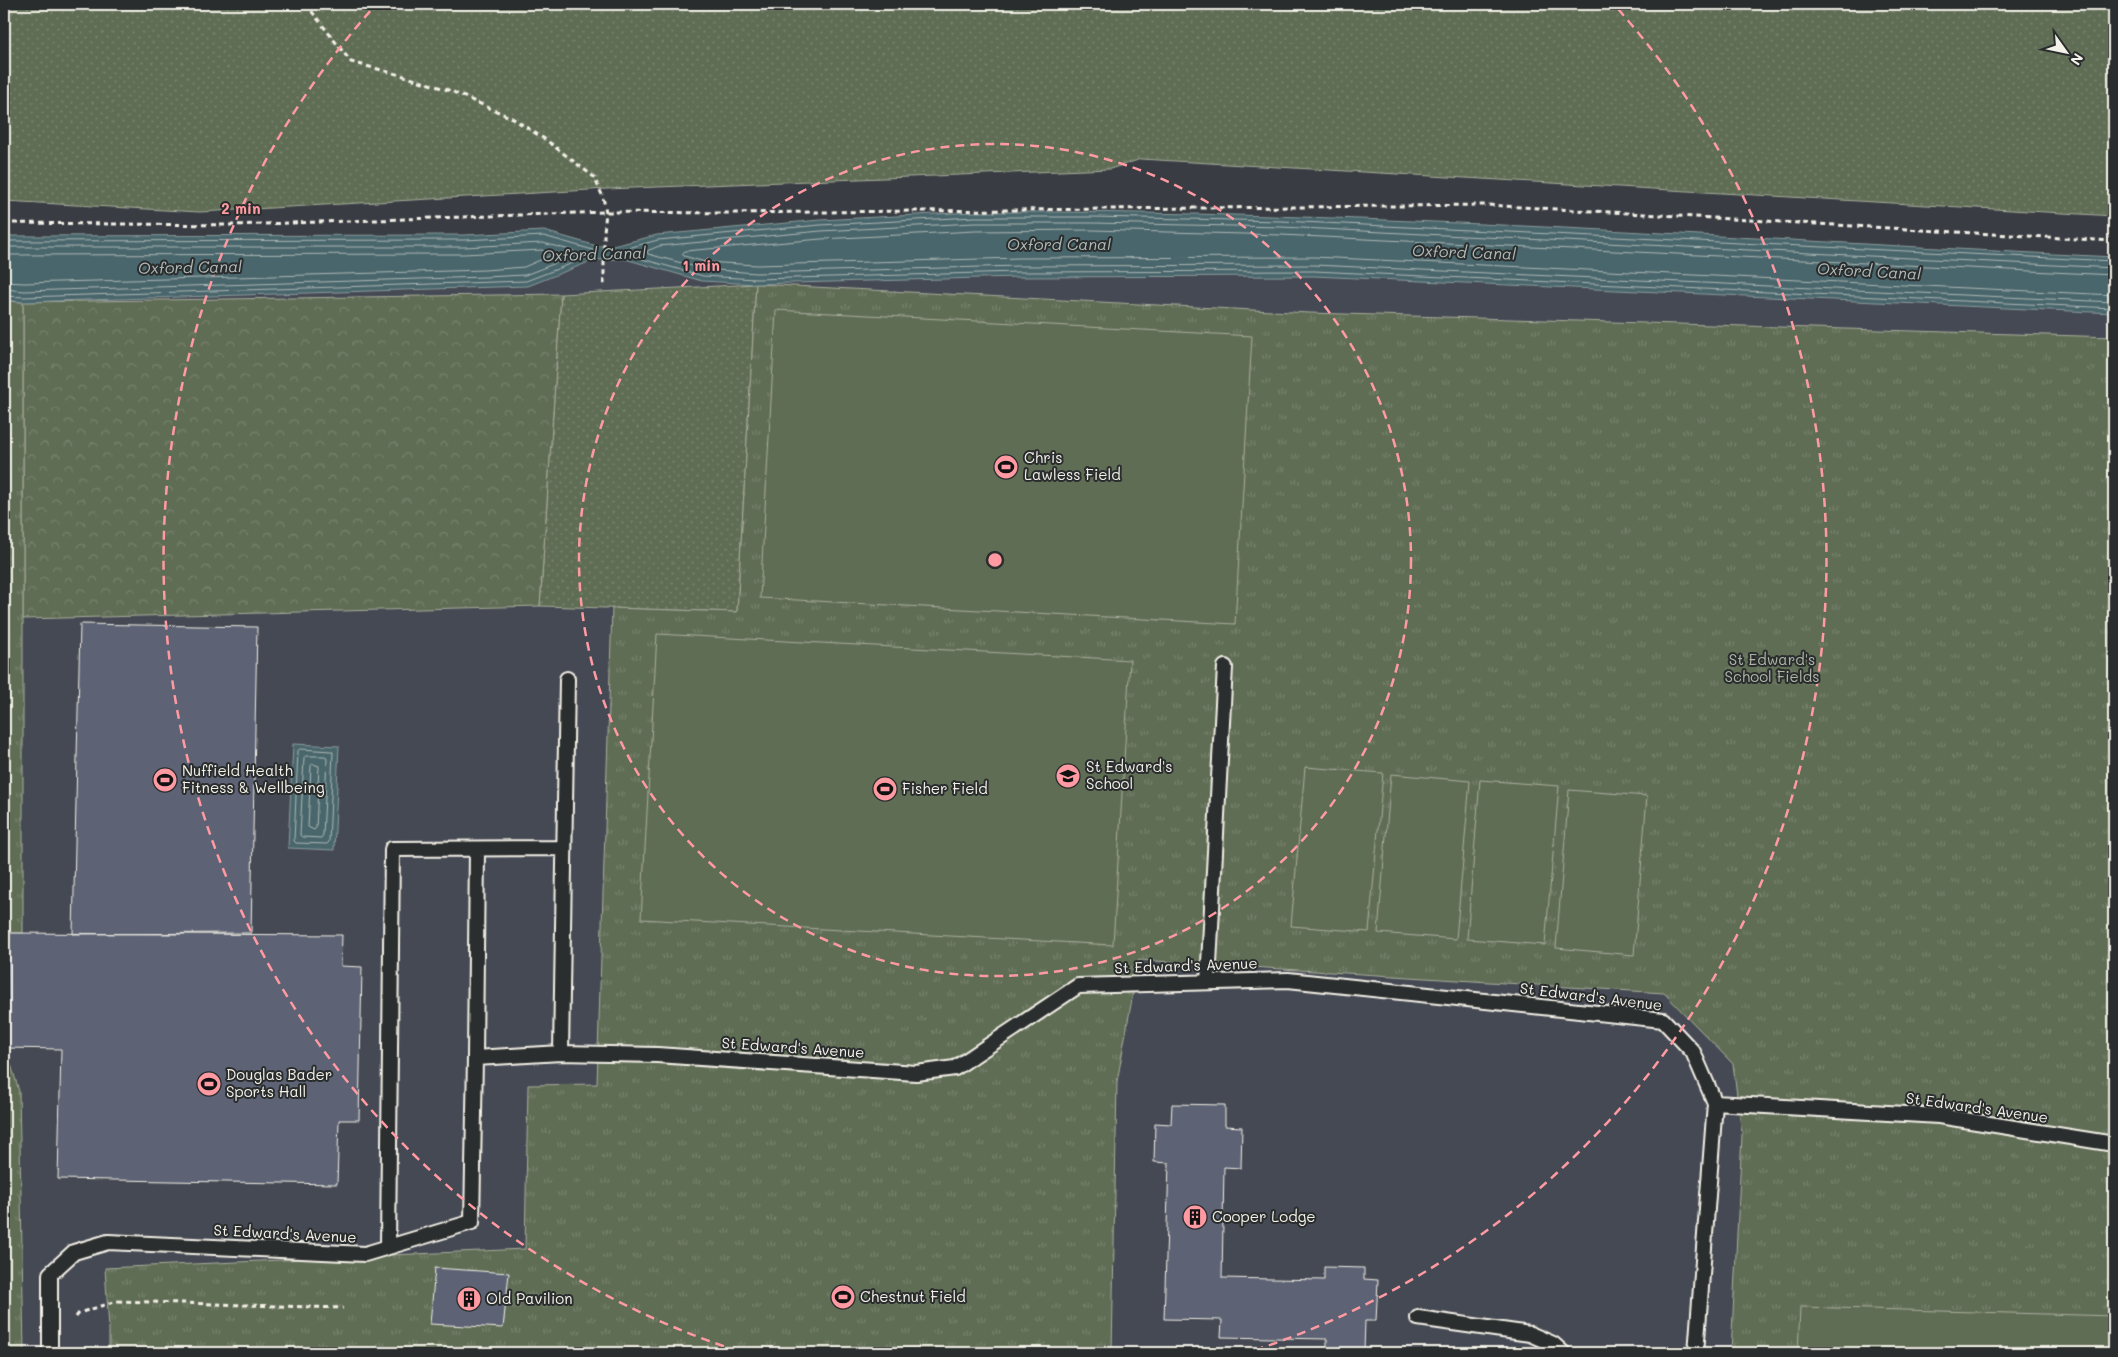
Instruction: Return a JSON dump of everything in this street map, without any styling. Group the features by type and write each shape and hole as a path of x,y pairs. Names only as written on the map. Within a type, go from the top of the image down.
{"lane":[{"path":"1208,982 1225,667"},
{"path":"561,1053 567,679"},
{"path":"388,1247 392,849 564,848"},
{"path":"475,1058 477,849"},
{"name":"St Edward's Avenue","path":"50,1353 50,1274 74,1252 108,1242 365,1254 472,1222 475,1058 561,1053 657,1055 916,1072 955,1068 1078,986 1288,980 1663,1020 1693,1052 1715,1102 1696,1353"},
{"name":"St Edward's Avenue","path":"1715,1102 1939,1116 2114,1144"},
{"path":"1418,1318 1530,1334 1554,1344 1564,1353"}],"path":[{"path":"306,4 352,62 451,91 512,118 546,140 594,177 603,197 606,212 604,285"},
{"path":"4,223 233,225 606,212 726,214 1487,205 2114,241"},
{"path":"74,1321 79,1313 117,1301 343,1308"}],"shaded area":[{"name":"St Edward's School Fields","path":"625,259 702,281 756,284 1019,277 1313,276 2114,313 2114,1353 24,1353 19,1092 6,1048 8,933 23,933 23,302 528,286 594,260"}],"green space":[{"path":"4,4 2114,4 2114,216 1141,159 1110,169 607,189 200,212 4,201"},
{"path":"756,284 737,612 540,606 561,294"},
{"name":"St Edward's School Fields","path":"756,284 1310,313 2114,337 2114,1353 1731,1353 1742,1135 1733,1064 1664,993 1139,960 1117,1082 1112,1353 109,1353 105,1268 525,1249 528,1085 597,1084 612,608 737,612"},
{"path":"561,294 540,606 23,619 23,302"},
{"path":"4,301 23,302 23,933 8,933 6,1048 19,1091 24,1353 4,1353"},
{"name":"Chris Lawless Field","path":"776,310 1252,336 1235,624 760,598"},
{"name":"Fisher Field","path":"657,634 1130,660 1113,945 641,919"},
{"path":"1305,767 1383,773 1369,932 1291,926"},
{"path":"1391,774 1470,781 1456,939 1378,933"},
{"path":"1480,780 1559,786 1545,945 1467,939"},
{"path":"1569,790 1647,796 1634,955 1556,948"},
{"path":"1800,1307 2114,1316 2114,1353 1798,1353"}],"water":[{"name":"Oxford Canal","path":"974,212 1117,213 1402,221 2114,257 2114,313 1313,276 1019,277 756,284 702,281 625,259 594,260 528,286 23,302 4,300 4,236 464,235 544,231 597,246 613,246 657,235 820,220"},
{"path":"293,744 339,746 334,850 288,848"}],"building":[{"name":"Nuffield Health Fitness & Wellbeing","path":"80,624 257,627 251,933 73,934"},
{"name":"Douglas Bader Sports Hall","path":"8,933 342,935 341,966 362,967 359,1120 339,1120 337,1184 58,1179 61,1049 6,1048"},
{"name":"Cooper Lodge","path":"1172,1104 1225,1105 1225,1126 1242,1127 1241,1168 1224,1167 1222,1278 1324,1280 1324,1267 1364,1268 1364,1279 1378,1280 1376,1321 1365,1321 1364,1351 1327,1350 1327,1339 1221,1337 1222,1320 1164,1319 1169,1163 1154,1162 1155,1123 1171,1124"},
{"name":"Old Pavilion","path":"435,1268 509,1273 503,1328 430,1324"}],"place":[{"name":"Chris Lawless Field","path":"1006,467"},
{"name":"St Edward's School","path":"1068,776"},
{"name":"Nuffield Health Fitness & Wellbeing","path":"165,780"},
{"name":"Fisher Field","path":"885,789"},
{"name":"Douglas Bader Sports Hall","path":"209,1084"},
{"name":"Cooper Lodge","path":"1195,1217"},
{"name":"Chestnut Field","path":"843,1297"},
{"name":"Old Pavilion","path":"469,1299"}]}
